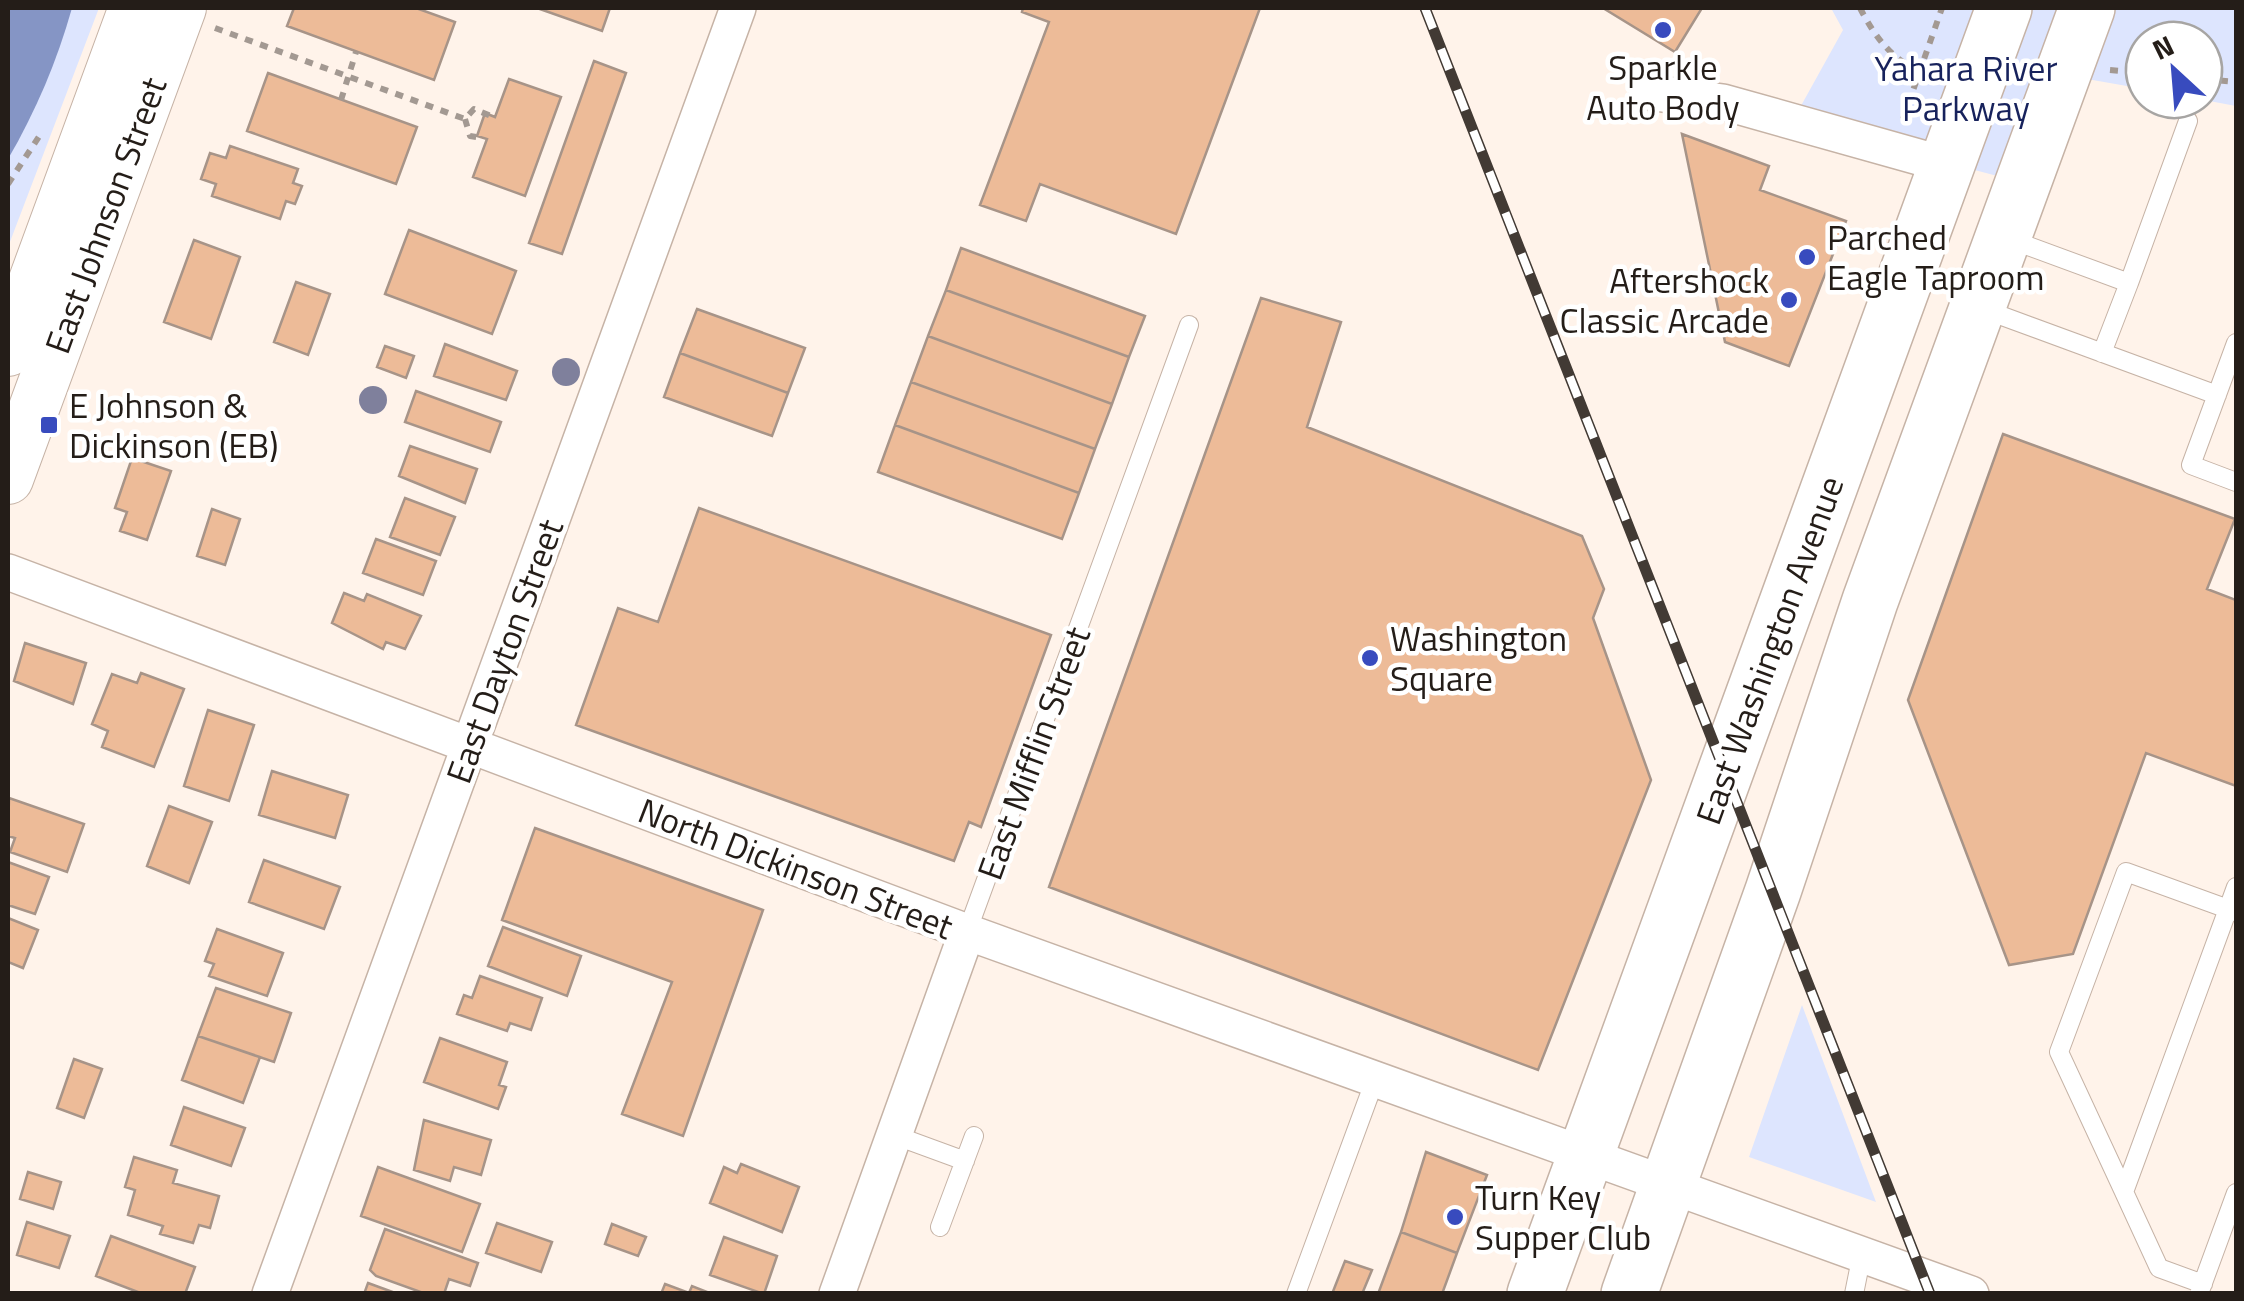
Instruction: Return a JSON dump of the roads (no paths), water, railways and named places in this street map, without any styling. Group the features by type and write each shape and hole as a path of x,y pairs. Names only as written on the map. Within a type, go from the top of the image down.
{"main road":[{"name":"East Johnson Street","path":"8,352 134,8"},
{"name":"East Washington Avenue","path":"1535,1294 2004,8"},
{"path":"1629,1294 1870,602 2087,8"},
{"name":"East Johnson Street","path":"8,480 198,18"}],"street":[{"name":"East Dayton Street","path":"270,1294 738,8"},
{"path":"1647,92 1723,102 1946,166"},
{"name":"North Dickinson Street","path":"8,572 967,932 1589,1153 1971,1294"},
{"name":"East Mifflin Street","path":"836,1294 967,932"}],"lane":[{"path":"2102,353 2188,122"},
{"path":"2004,238 2129,282"},
{"path":"1978,307 2217,395"},
{"name":"East Mifflin Street","path":"967,932 1189,326"},
{"path":"2236,344 2191,465 2236,482"},
{"path":"2232,911 2126,872 2059,1052 2159,1268 2201,1289 2236,1193"},
{"path":"2124,1192 2232,911 2236,887"},
{"path":"1296,1294 1376,1077"},
{"path":"894,1136 965,1161"},
{"path":"940,1227 974,1136"},
{"path":"1854,1294 1862,1254"}],"water":[{"path":"8,8 72,8 45,85 8,159"}],"railway":[{"path":"1425,8 1930,1294"}],"place":[{"name":"Sparkle Auto Body","path":"1663,30"},
{"name":"Parched Eagle Taproom","path":"1807,257"},
{"name":"Aftershock Classic Arcade","path":"1789,300"},
{"name":"E Johnson & Dickinson (EB)","path":"49,425"},
{"name":"Washington Square","path":"1370,658"},
{"name":"Turn Key Supper Club","path":"1455,1217"}],"park label":[{"name":"Yahara River Parkway","path":"1966,88"}]}
